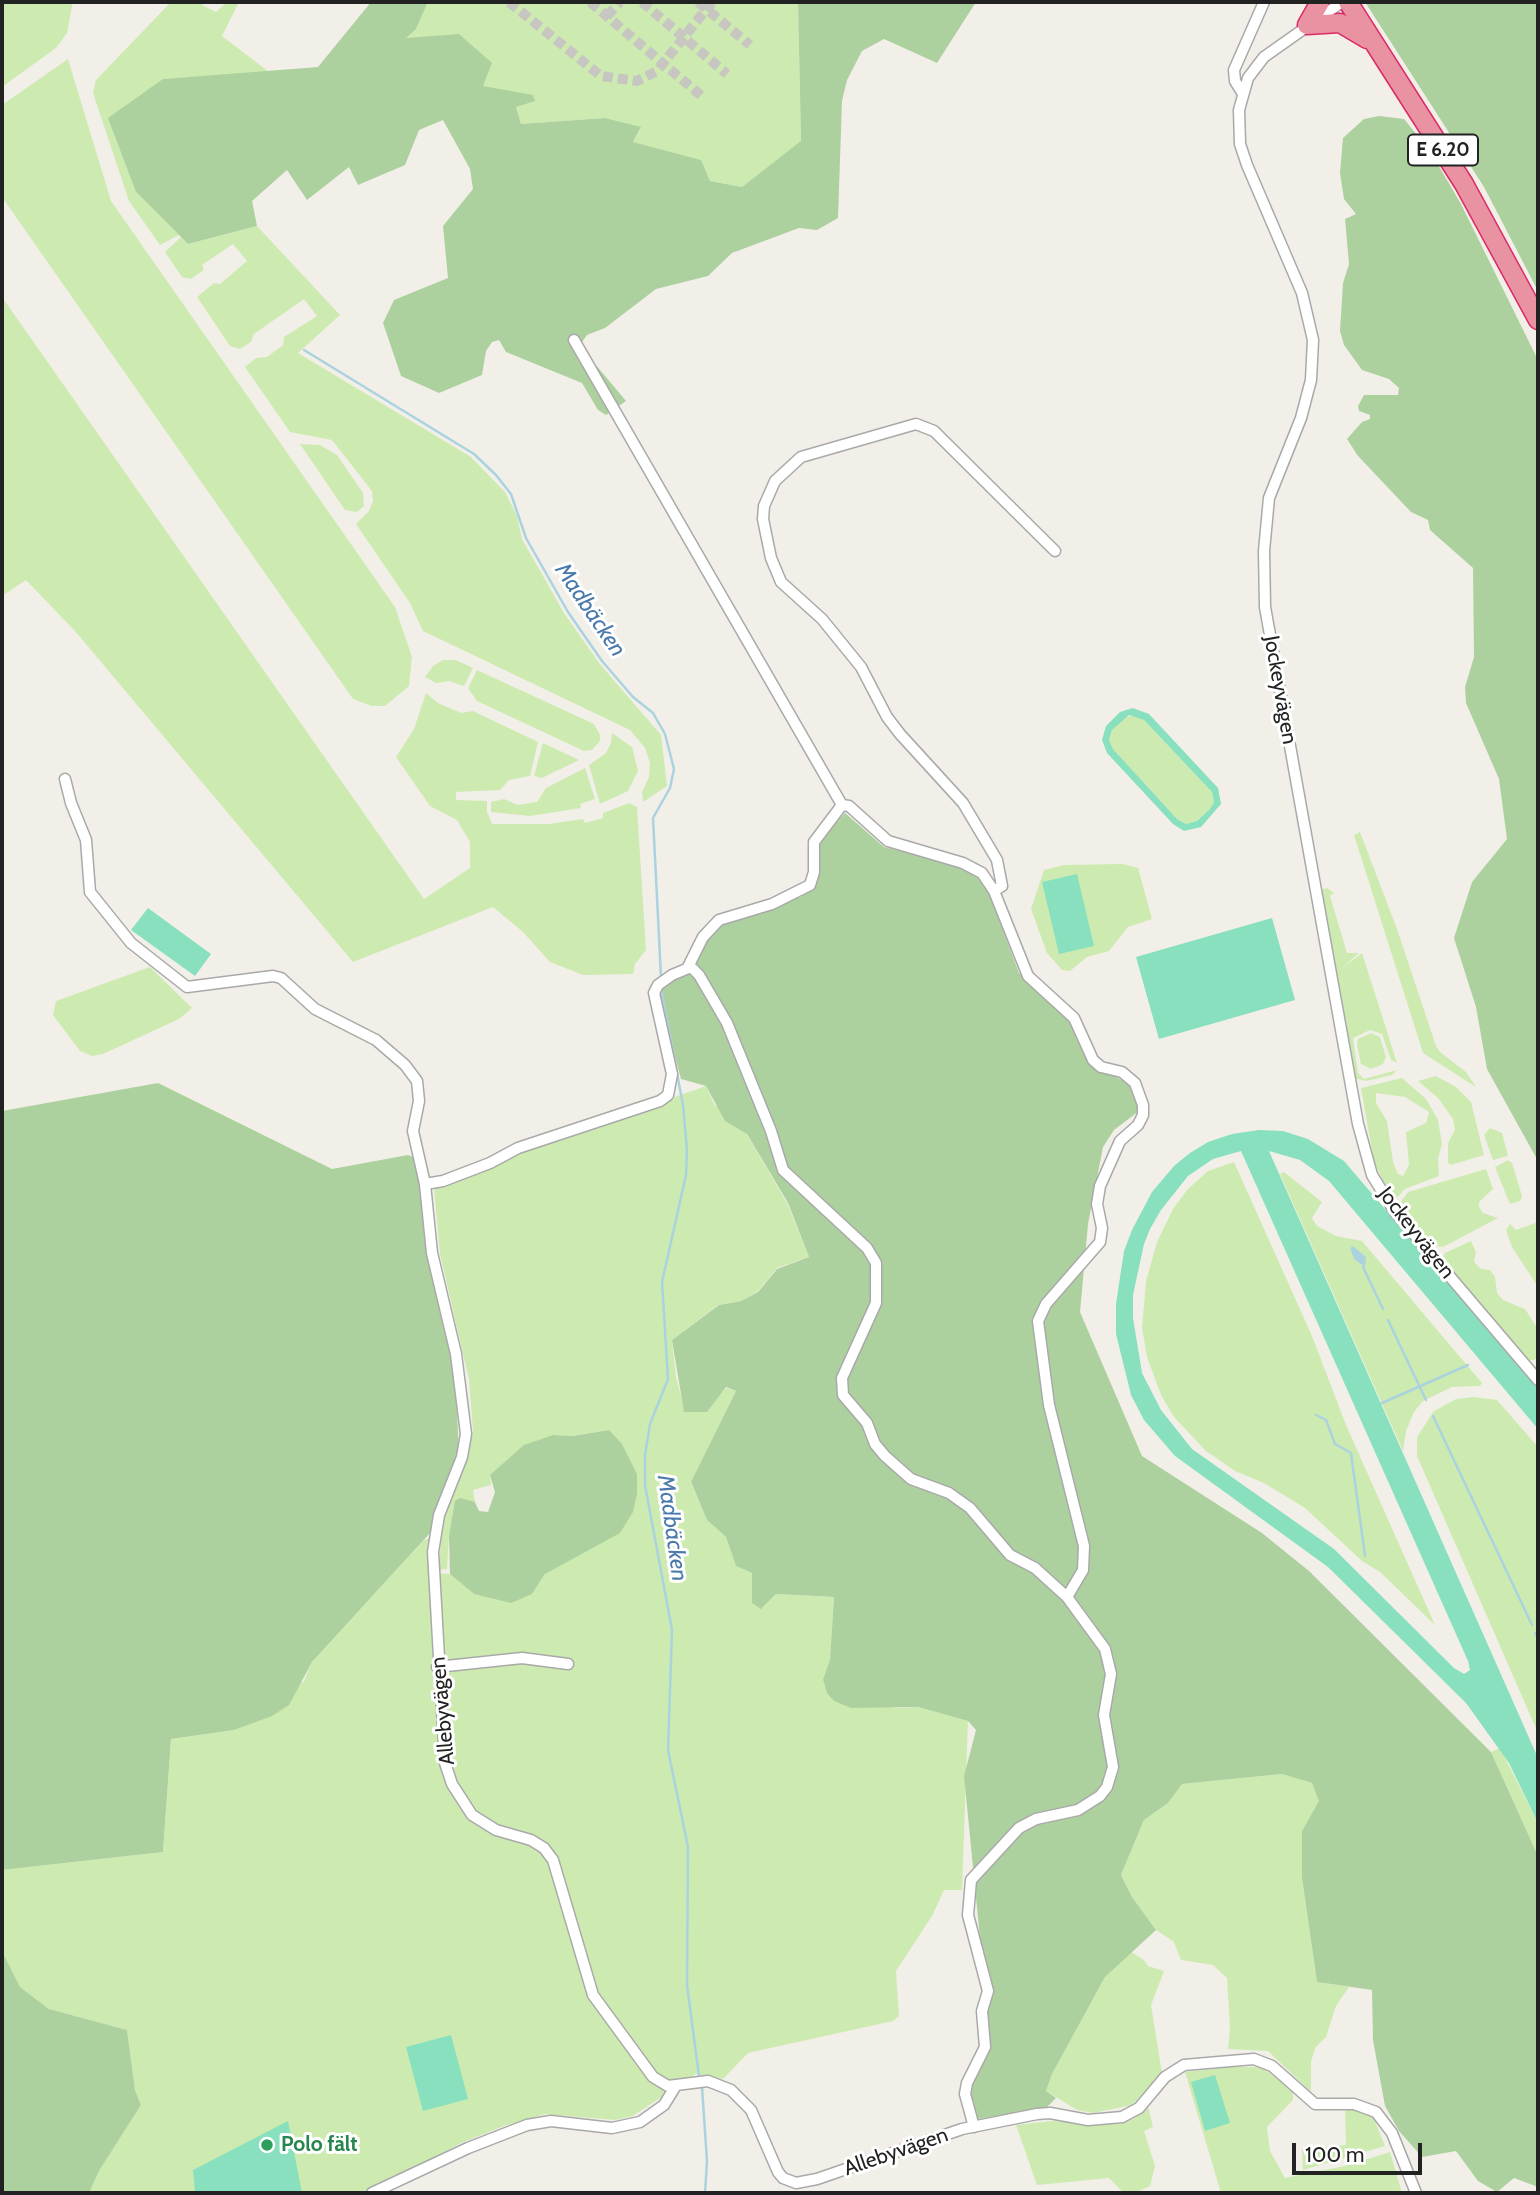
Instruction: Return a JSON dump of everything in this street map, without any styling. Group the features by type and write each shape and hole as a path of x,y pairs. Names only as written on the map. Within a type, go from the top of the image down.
{"highway":[{"path":"1307,25 1320,2"},
{"name":"E 6.20","path":"1348,2 1464,184 1538,320"},
{"name":"E 6.20","path":"1307,25 1340,23 1374,44"}],"street":[{"path":"1242,94 1234,73 1264,2"},
{"name":"Jockeyvägen","path":"1342,2 1264,57 1248,79 1242,94 1238,125 1240,144 1302,293 1311,322 1311,380 1301,418 1269,498 1263,583 1358,1124 1372,1175 1390,1205 1538,1380"},
{"path":"575,340 842,805 855,808 888,841 975,867 988,879 1028,976 1074,1017 1093,1060 1101,1068 1122,1073 1135,1083 1143,1105 1143,1115 1138,1125 1120,1141 1100,1185 1097,1204 1102,1228 1100,1242 1046,1304 1038,1321 1049,1405 1084,1546 1083,1570 1067,1597"},
{"path":"994,891 1002,886 997,860 963,803 887,717 861,667 837,637 811,608 781,582 771,558 763,519 764,506 775,481 801,457 916,424 934,431 1055,551"},
{"name":"Allebyvägen","path":"65,779 71,803 86,840 90,892 131,943 187,987 273,976 281,978 315,1009 376,1041 409,1070 418,1087 413,1131 425,1184 431,1244 456,1354 466,1434 461,1457 441,1507 434,1536 437,1667 442,1746 448,1775 457,1793 478,1820 496,1830 531,1840 549,1854 560,1877 595,1999 653,2077 663,2084 676,2087 708,2081 737,2094 751,2110 778,2172 796,2183 974,2127 1044,2113 1076,2120 1122,2117 1139,2108 1166,2077 1184,2065 1254,2059 1279,2070 1315,2104 1354,2104 1376,2112 1392,2133 1416,2193"},
{"path":"425,1184 443,1181 490,1163 518,1148 660,1101 668,1095 673,1074 654,993 658,985 688,967 703,937 719,920 772,904 810,885 814,872 814,842 842,805"},
{"path":"688,967 699,975 727,1023 771,1130 783,1170 867,1248 876,1263 876,1303 842,1378 843,1395 867,1423 875,1444 885,1456 911,1479 961,1500 1010,1555 1035,1568 1067,1597 1101,1643 1111,1664 1104,1707 1112,1777 1100,1796 1078,1810 1036,1819 1019,1828 971,1880 968,1914 988,1991 982,2011 985,2048 967,2083 965,2094 974,2127"},
{"path":"437,1667 522,1658 568,1664"},
{"path":"372,2193 468,2148 527,2125 561,2122 612,2128 640,2122 664,2105 676,2087"}],"green space":[{"path":"2,2 73,2 67,33 56,48 2,87"},
{"path":"171,2 204,2 202,5 216,12 227,2 239,2 222,36 269,72 163,79 136,192 179,235 160,245 129,201 93,93 96,80"},
{"path":"371,2 428,2 416,29 406,38 459,34 492,63 483,86 533,95 535,101 516,107 521,124 605,118 641,127 633,142 701,160 710,181 742,187 801,141 798,2 976,2 937,63 884,39 862,51 847,80 842,101 838,218 817,230 799,228 732,253 708,276 656,289 605,328 587,335 582,342 595,364 626,401 606,415 598,410 582,383 506,352 499,340 492,342 486,351 482,375 439,393 401,376 383,323 394,300 448,278 443,226 473,189 470,169 443,120 419,130 405,165 358,185 349,167 307,200 287,170 252,201 257,226 188,244 136,192 108,118 163,79 318,67"},
{"path":"428,2 798,2 801,142 742,187 710,181 700,160 633,142 641,128 605,118 521,124 516,107 404,38 416,29"},
{"path":"1365,2 1538,2 1538,291 1484,187"},
{"path":"68,59 111,201 395,607 412,657 409,686 385,706 372,706 353,699 2,197 2,105"},
{"path":"1379,116 1404,119 1430,151 1461,204 1538,360 1538,1161 1487,1069 1476,1007 1454,938 1472,882 1507,839 1499,779 1466,703 1465,687 1474,657 1473,568 1430,530 1428,520 1411,512 1358,456 1347,439 1362,422 1370,419 1370,415 1359,411 1358,406 1364,395 1398,395 1399,388 1389,379 1362,370 1344,345 1340,331 1343,283 1349,264 1345,219 1356,214 1344,199 1340,173 1343,138 1364,119"},
{"path":"257,226 340,315 298,353 471,457 505,492 517,516 522,539 564,613 599,663 661,735 667,786 643,802 642,792 649,777 650,763 645,748 630,730 423,631 410,603 356,524 369,511 373,501 372,491 332,440 290,432 245,367 256,358 267,357 283,345 284,337 317,316 304,299 254,334 251,342 240,349 230,346 197,297 214,283 220,284 247,261 233,244 202,265 204,270 191,279 182,277 165,252 181,237 188,244"},
{"path":"2,297 424,899 470,868 470,842 457,820 430,806 396,757 414,729 426,693 438,703 461,713 473,711 538,742 530,776 509,780 500,790 456,792 456,800 487,801 487,812 492,824 549,824 583,819 585,823 603,818 603,813 629,803 637,807 646,950 635,964 633,974 583,975 550,962 523,932 493,907 353,962 75,631 26,580 2,596"},
{"path":"300,444 320,445 337,455 363,493 364,506 357,512 345,510"},
{"path":"443,660 456,660 473,668 464,686 449,681 436,683 425,677 433,666"},
{"path":"477,670 594,724 600,741 592,750 584,751 477,701 468,688"},
{"path":"1133,708 1149,714 1218,788 1221,804 1201,827 1184,831 1173,824 1107,753 1102,740 1106,726 1120,712","holes":["1129,715 1144,720 1212,792 1214,802 1197,821 1186,824 1177,819 1113,749 1109,740 1112,730"]},
{"path":"1133,715 1144,720 1212,792 1214,802 1197,821 1186,824 1177,819 1113,749 1109,740 1112,730 1124,718"},
{"path":"612,733 632,747 638,771 628,791 600,804 589,765 606,753"},
{"path":"543,743 579,760 542,778 534,776"},
{"path":"585,768 595,799 580,804 581,808 530,816 491,812 491,802 504,799 518,805 537,802 546,788"},
{"path":"845,813 884,847 948,863 975,875 987,888 1019,973 1070,1018 1088,1062 1131,1085 1139,1111 1114,1130 1103,1147 1088,1224 1080,1312 1142,1456 1262,1533 1309,1571 1491,1752 1538,1856 1538,2187 1514,2178 1497,2192 1478,2181 1456,2151 1422,2157 1399,2131 1385,2106 1373,2040 1372,1990 1317,1982 1302,1878 1302,1831 1319,1801 1312,1783 1282,1774 1182,1784 1168,1803 1144,1820 1121,1875 1132,1897 1156,1930 1105,1977 1052,2074 1046,2091 1056,2098 1046,2108 978,2119 970,2089 989,2048 989,2029 964,1776 976,1730 968,1721 918,1707 851,1708 834,1701 827,1693 823,1679 830,1660 834,1597 776,1594 761,1609 752,1603 752,1573 736,1566 726,1537 707,1520 691,1482 736,1391 726,1387 707,1412 684,1412 672,1340 719,1305 741,1301 758,1292 777,1269 809,1257 788,1203 747,1134 725,1121 706,1086 681,1079 658,993 660,987 695,963 704,941 718,924 801,897 815,887 819,876 818,843"},
{"path":"1360,832 1397,929 1436,1046 1466,1072 1476,1087 1423,1053 1354,835"},
{"path":"1123,864 1138,868 1152,919 1128,927 1109,951 1087,957 1070,971 1062,970 1047,953 1031,909 1044,870 1064,865"},
{"path":"1077,874 1094,946 1059,954 1042,882"},
{"path":"1327,888 1334,893 1330,896 1347,953 1359,953 1341,969 1362,953 1397,1063 1391,1060 1382,1034 1370,1030 1353,1038 1358,1073 1364,1079 1397,1070 1392,1075 1366,1081 1355,1078 1320,890"},
{"path":"148,908 211,954 195,976 131,930"},
{"path":"1272,918 1295,1000 1159,1039 1136,957"},
{"path":"150,967 192,1008 179,1019 103,1054 92,1056 80,1051 53,1015 56,1001"},
{"path":"1371,1033 1380,1037 1386,1057 1383,1064 1371,1069 1361,1064 1357,1045 1358,1039"},
{"path":"1436,1076 1456,1087 1471,1102 1484,1155 1451,1165 1448,1163 1448,1143 1455,1130 1453,1119 1438,1098 1418,1081"},
{"path":"1402,1078 1426,1099 1438,1120 1442,1144 1438,1159 1439,1176 1405,1189 1393,1202 1374,1162 1361,1088","holes":["1376,1093 1405,1097 1429,1112 1426,1123 1406,1132 1409,1165 1403,1176 1398,1174 1393,1162 1387,1121 1376,1103"]},
{"path":"158,1083 332,1169 408,1155 416,1158 454,1360 459,1451 437,1507 431,1532 312,1662 289,1705 272,1716 234,1730 171,1739 163,1852 2,1870 2,1111"},
{"path":"706,1086 714,1104 746,1133 787,1203 809,1257 777,1268 757,1292 741,1301 718,1305 672,1340 676,1377 685,1411 720,1394 726,1388 736,1391 691,1483 707,1520 726,1537 736,1566 752,1573 762,1608 776,1594 834,1597 830,1661 823,1679 896,1708 918,1707 968,1721 962,1890 944,1890 932,1916 896,1971 899,2016 893,2021 748,2053 723,2079 696,2074 633,2116 615,2120 545,2114 504,2126 461,2143 362,2193 89,2193 99,2171 141,2105 135,2090 127,2030 49,2009 20,1987 2,1951 2,1870 163,1852 171,1739 234,1730 304,1681 312,1662 424,1540 431,1538 432,1573 450,1574 474,1594 532,1594 545,1574 609,1430 573,1436 553,1435 490,1475 491,1485 473,1490 475,1502 449,1535 447,1569 439,1570 442,1519 468,1453 473,1431 469,1380 440,1254 434,1188 519,1151"},
{"path":"1490,1128 1502,1133 1508,1156 1493,1160 1484,1135"},
{"path":"1259,1130 1283,1131 1308,1139 1344,1161 1538,1388 1538,1429 1329,1181 1300,1160 1269,1151 1538,1758 1538,1823 1509,1763 1466,1703 1328,1567 1175,1456 1144,1420 1131,1395 1116,1334 1116,1304 1124,1251 1132,1230 1152,1192 1174,1166 1208,1142 1232,1134","holes":["1241,1151 1470,1670 1464,1674 1454,1668 1334,1549 1192,1449 1161,1410 1142,1373 1133,1318 1133,1295 1144,1244 1161,1210 1188,1176 1213,1159"]},
{"path":"1508,1160 1512,1163 1522,1196 1520,1201 1510,1204 1495,1167"},
{"path":"1234,1162 1312,1336 1346,1425 1435,1625 1380,1572 1362,1561 1305,1508 1264,1483 1235,1471 1206,1451 1174,1417 1161,1395 1147,1357 1142,1328 1146,1281 1157,1242 1173,1209 1187,1190 1208,1171"},
{"path":"1486,1169 1493,1189 1479,1202 1479,1207 1483,1213 1498,1218 1443,1247 1429,1245 1397,1207 1408,1192"},
{"path":"1284,1172 1322,1202 1312,1218 1317,1226 1336,1236 1362,1241 1482,1383 1480,1386 1452,1387 1423,1401 1414,1412 1406,1431 1403,1451 1280,1174"},
{"path":"1538,1222 1538,1287 1512,1247 1506,1230 1510,1224 1516,1230"},
{"path":"1471,1241 1476,1252 1474,1262 1481,1269 1490,1270 1495,1277 1497,1293 1503,1300 1525,1309 1538,1329 1538,1357 1534,1360 1526,1360 1441,1259 1445,1253"},
{"path":"1474,1397 1497,1400 1538,1447 1538,1733 1417,1456 1417,1437 1434,1411 1456,1399"},
{"path":"609,1430 622,1444 637,1474 633,1512 620,1533 545,1574 532,1594 511,1603 474,1594 450,1574 449,1536 455,1501 460,1498 475,1502 479,1511 488,1512 495,1492 490,1475 524,1445 553,1435 573,1436"},
{"path":"1500,1748 1538,1823 1538,1856 1491,1752"},
{"path":"1282,1774 1312,1783 1320,1801 1302,1831 1302,1878 1317,1982 1349,1987 1336,2006 1326,2037 1315,2048 1311,2062 1311,2092 1268,2051 1228,2049 1230,2027 1227,1978 1213,1965 1181,1960 1174,1942 1156,1930 1132,1897 1121,1875 1144,1820 1168,1803 1181,1784"},
{"path":"2,1951 20,1987 49,2009 127,2030 135,2090 141,2105 99,2171 89,2193 2,2193"},
{"path":"1130,1951 1148,1966 1164,1971 1151,2005 1162,2073 1132,2105 1093,2113 1077,2110 1046,2091 1052,2074 1105,1977"},
{"path":"451,2035 468,2099 423,2111 406,2047"},
{"path":"1261,2067 1293,2090 1293,2100 1267,2127 1270,2151 1285,2178 1345,2166 1390,2152 1402,2193 1221,2193 1185,2072"},
{"path":"1215,2075 1230,2123 1205,2131 1191,2082"},
{"path":"1148,2106 1153,2127 1144,2131 1155,2166 1150,2186 1135,2193 1123,2192 1109,2178 1037,2185 1016,2125 1052,2121 1121,2124 1135,2118"},
{"path":"1345,2110 1362,2110 1373,2116 1385,2146 1303,2170 1302,2149 1346,2145"},
{"name":"Polo fält","path":"288,2121 302,2193 195,2193 193,2170"}],"water":[{"path":"1353,1246 1366,1257 1365,1267 1354,1259 1350,1248"}],"waterway":[{"name":"Madbäcken","path":"304,350 474,454 496,475 511,494 526,538 568,612 602,661 633,697 653,713 665,734 674,769 670,788 653,818 661,977"},
{"name":"Madbäcken","path":"661,989 683,1105 687,1150 686,1175 662,1282 668,1379 650,1424 645,1455 645,1485 672,1630 668,1750 688,1847 687,1985 699,2076"},
{"path":"1363,1267 1383,1309"},
{"path":"1388,1320 1426,1400"},
{"path":"1382,1403 1468,1365"},
{"path":"1316,1415 1326,1420 1335,1444 1351,1453 1365,1556"},
{"path":"1433,1416 1532,1625"},
{"path":"1535,1633 1538,1639"},
{"name":"Madbäcken","path":"702,2087 707,2161 705,2193"}],"tunnel":[{"path":"509,2 601,76 637,81 657,71 712,2"},
{"path":"590,2 704,98"},
{"path":"607,16 620,2"},
{"path":"642,2 727,74"},
{"path":"698,2 750,45"}],"place":[{"name":"Polo fält","path":"267,2145"}]}
